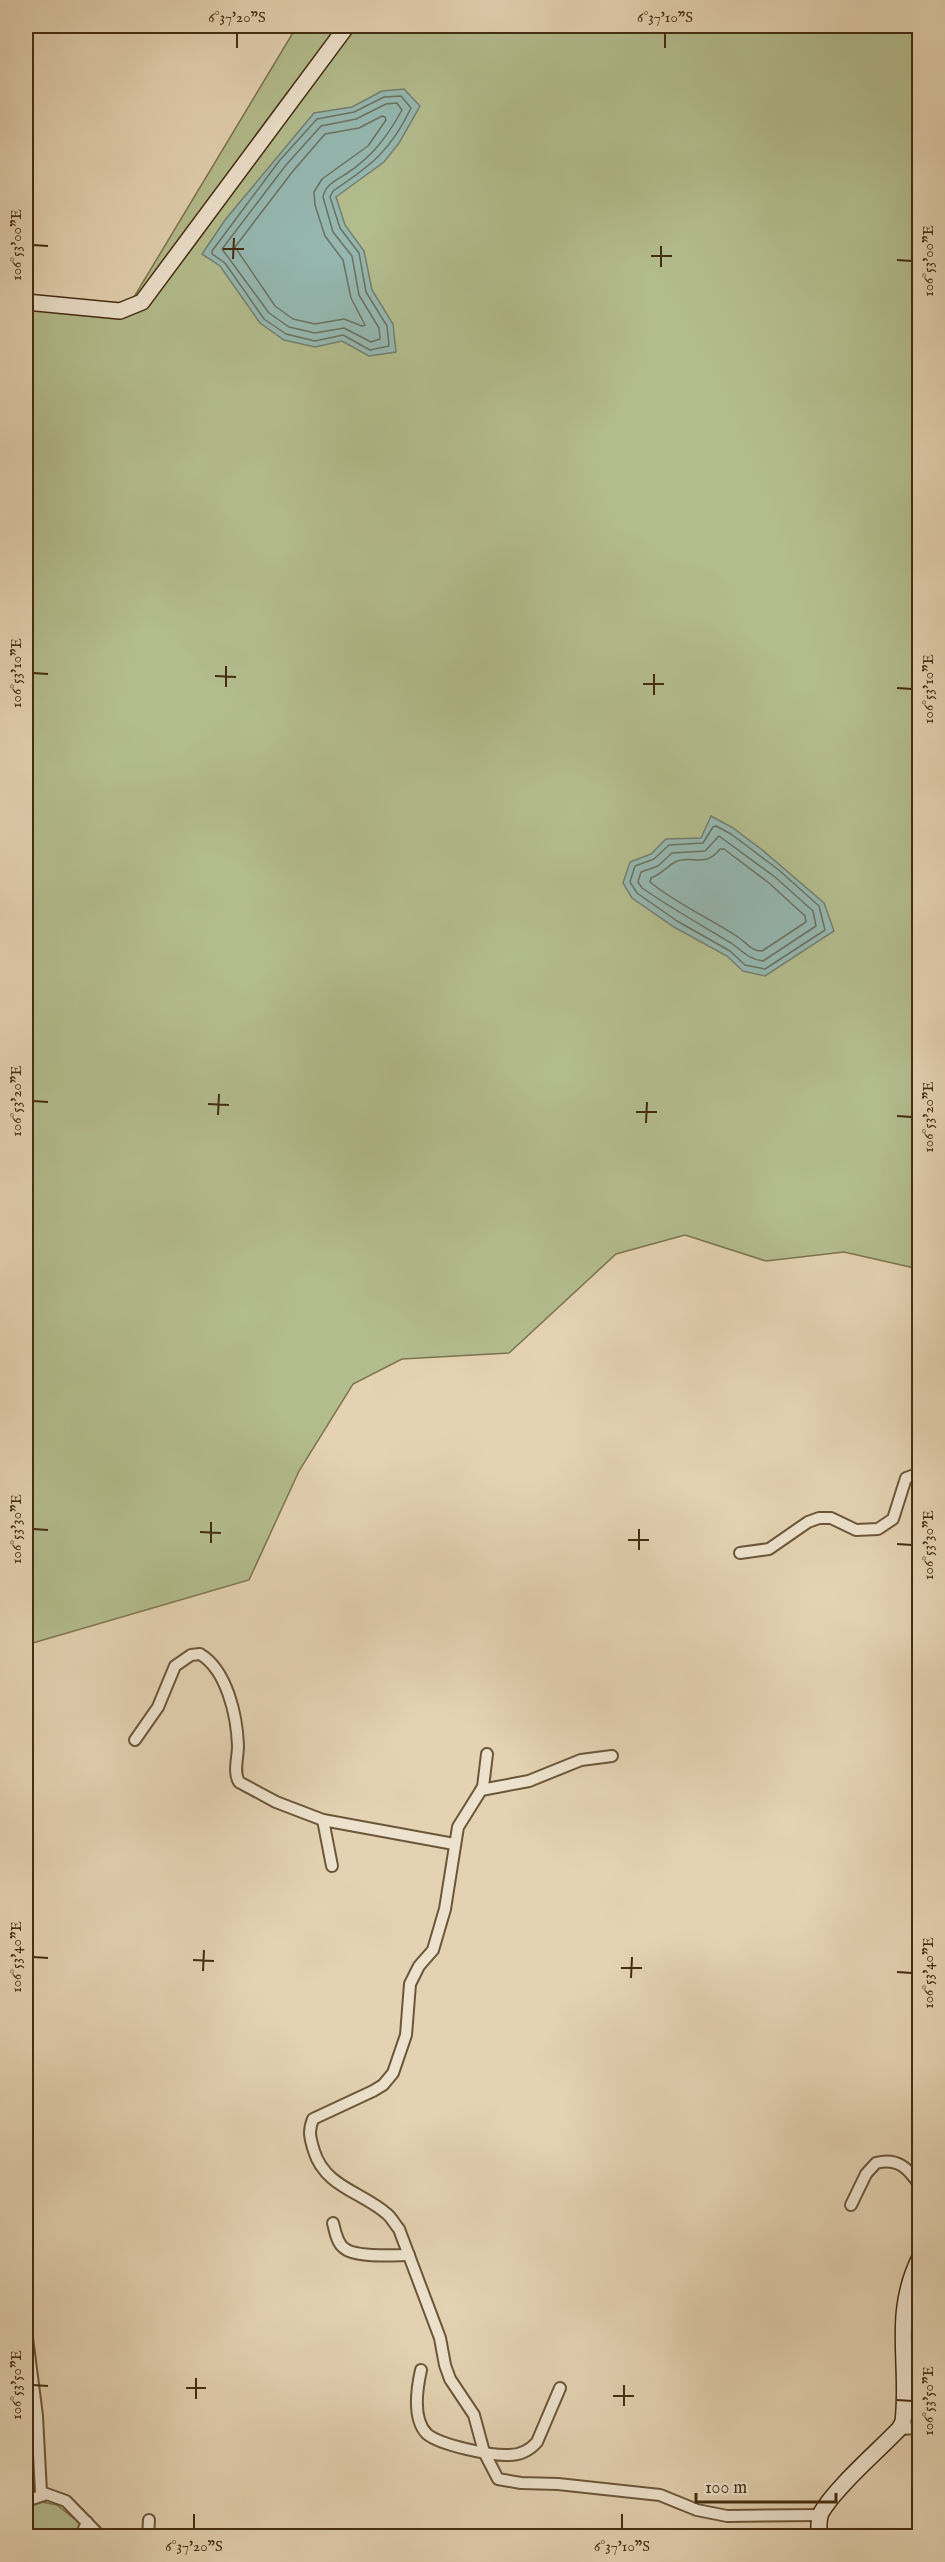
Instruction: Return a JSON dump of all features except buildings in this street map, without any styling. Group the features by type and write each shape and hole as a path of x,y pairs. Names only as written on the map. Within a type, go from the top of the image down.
{"main road":[{"path":"26,302 120,311 142,302 347,26"},
{"path":"819,2536 820,2516 837,2493 899,2429 904,2415 904,2301 913,2270 920,2257"}],"street":[{"path":"740,1552 768,1549 808,1522 819,1518 831,1518 856,1530 878,1529 893,1519 906,1478 920,1473"},
{"path":"135,1740 158,1707 175,1666 191,1654 200,1654 218,1671 226,1686 237,1737 236,1775 239,1782 276,1802 323,1820 454,1844"},
{"path":"487,1754 481,1790 458,1827 445,1909 433,1950 419,1966 410,1984 406,2035 393,2073 384,2085 313,2119 309,2136 316,2160 325,2172 339,2184 388,2215 399,2229 440,2338 450,2379 474,2415 484,2452 495,2475 501,2480 660,2495 697,2510 727,2516 820,2516"},
{"path":"481,1790 530,1781 581,1760 612,1756"},
{"path":"323,1820 332,1866"},
{"path":"851,2205 866,2174 876,2163 892,2161 902,2164 920,2186"},
{"path":"333,2223 342,2247 347,2251 409,2255"},
{"path":"26,2330 36,2416 40,2489 44,2495"},
{"path":"421,2370 418,2385 418,2410 419,2418 428,2434 445,2442 484,2452 509,2455 531,2449 537,2442 560,2388"},
{"path":"899,2429 920,2428"},
{"path":"26,2500 44,2495 66,2501 100,2536"},
{"path":"148,2536 149,2520"},
{"path":"81,2536 87,2522"}],"green space":[{"path":"297,26 919,26 920,395 914,419 920,424 919,1269 844,1252 766,1261 685,1235 616,1254 509,1353 402,1359 353,1384 299,1471 249,1580 26,1645 26,308 125,312"},
{"path":"37,2501 57,2505 82,2525 76,2536 26,2536 26,2512"}],"water":[{"path":"404,89 420,106 399,143 384,162 336,197 345,225 364,251 372,290 393,324 396,352 369,356 342,341 315,347 284,340 260,323 220,266 202,254 225,220 314,113 352,107 382,91"},
{"path":"711,816 733,828 761,849 824,903 834,931 765,976 743,971 727,956 674,927 632,898 623,883 630,862 651,854 666,839 701,838"}]}
